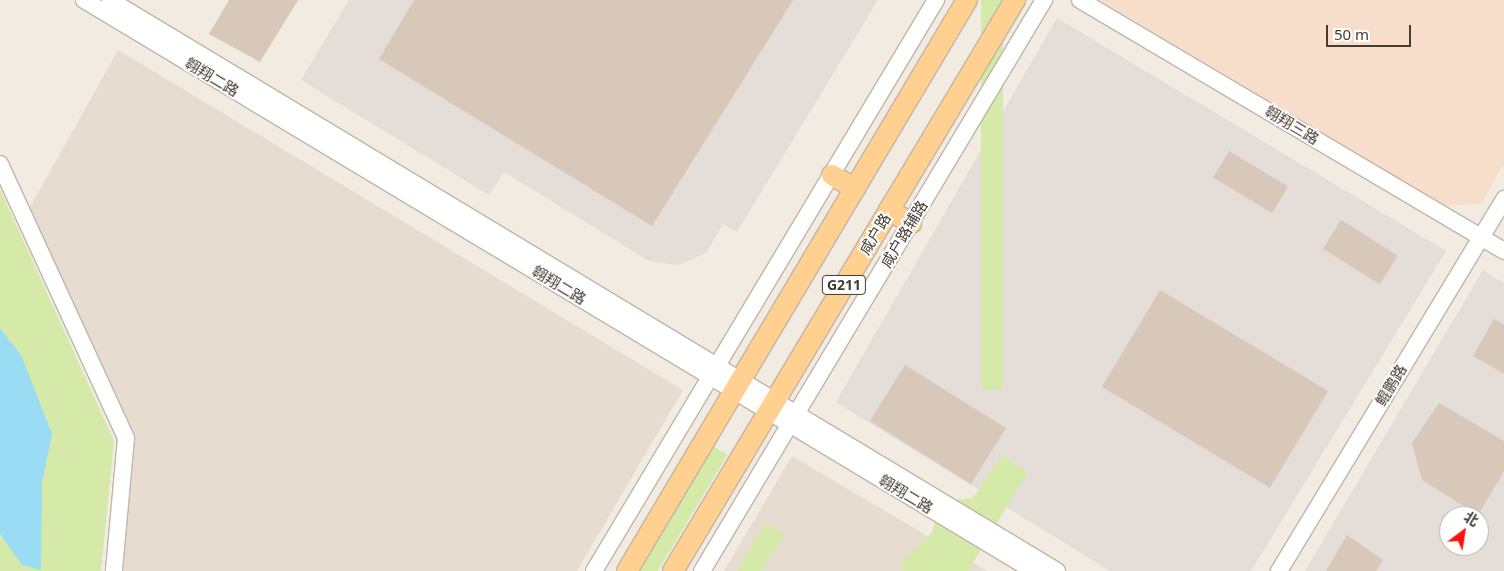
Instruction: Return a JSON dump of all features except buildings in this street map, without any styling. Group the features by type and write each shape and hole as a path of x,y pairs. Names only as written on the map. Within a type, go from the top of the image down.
{"main road":[{"name":"G211","path":"627,571 968,0"},
{"name":"咸户路","path":"673,571 1015,0"},
{"path":"832,175 855,189"},
{"path":"889,210 911,223"}],"street":[{"name":"翱翔二路","path":"84,0 772,406 1057,571"},
{"name":"翱翔二路","path":"110,0 714,371"},
{"path":"594,571 936,0"},
{"name":"咸户路辅路","path":"702,571 1044,0"},
{"name":"翱翔三路","path":"1080,0 1504,250"},
{"path":"0,164 126,438 114,571"},
{"name":"鲲鹏路","path":"1279,571 1504,199"},
{"name":"翱翔二路","path":"794,418 1034,571"}],"shaded area":[{"path":"349,0 878,0 737,232 723,224 706,253 679,265 649,261 504,172 489,195 301,80"},
{"path":"1100,0 1504,0 1504,164 1481,204 1446,206"},
{"path":"1057,18 1446,251 1251,571 1110,571 836,402"},
{"path":"118,50 683,390 577,571 121,571 132,437 29,209"},
{"path":"1483,270 1504,283 1504,571 1305,571"},
{"path":"792,456 987,571 724,571"}],"green space":[{"path":"981,0 1003,0 1003,389 981,389"},
{"path":"0,189 114,441 101,571 0,571"},
{"path":"713,446 728,455 658,571 638,571"},
{"path":"1002,456 1028,472 968,571 901,571 904,560 931,534 942,501 973,498"},
{"path":"766,522 784,535 762,571 737,571"}],"water":[{"path":"0,328 22,357 52,434 42,483 41,570 22,565 0,534"}]}
